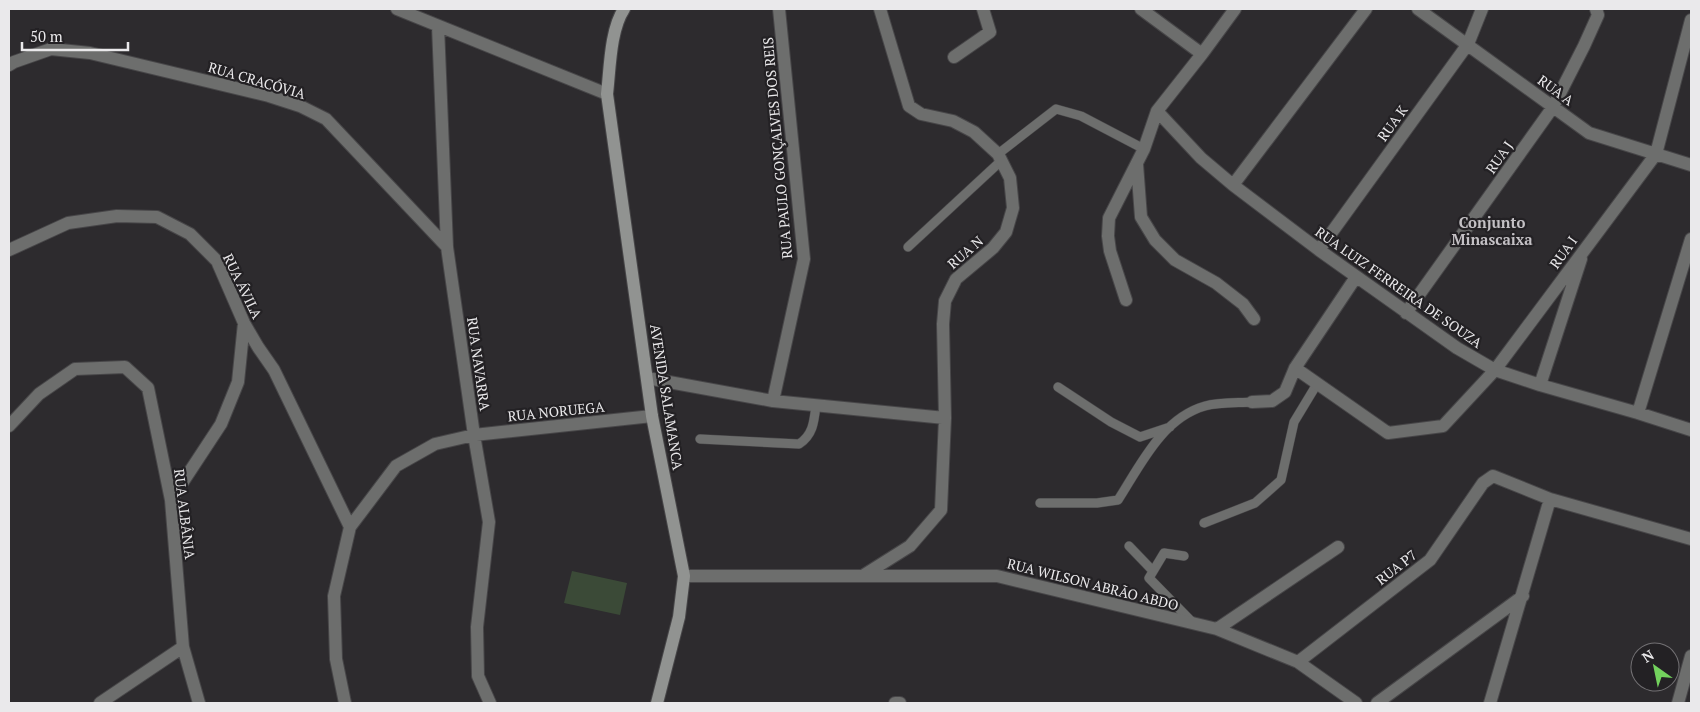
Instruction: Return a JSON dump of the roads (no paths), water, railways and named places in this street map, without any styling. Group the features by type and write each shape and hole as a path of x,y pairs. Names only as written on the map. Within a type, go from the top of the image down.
{"street":[{"path":"397,9 607,94"},
{"name":"AVENIDA SALAMANCA","path":"624,9 619,16 612,49 607,94 652,416 684,576 679,617 657,703"},
{"name":"RUA PAULO GONÇALVES DOS REIS","path":"773,401 804,259 779,9"},
{"name":"RUA N","path":"864,575 910,546 941,510 945,418 943,324 945,301 956,279 993,248 1006,232 1013,208 1010,178 1000,157 974,132 953,121 921,114 909,106 880,9"},
{"path":"954,57 990,32 983,9"},
{"path":"1141,9 1202,54"},
{"path":"1126,300 1110,251 1108,236 1109,218 1144,149 1156,111 1235,9"},
{"path":"1233,185 1366,9"},
{"name":"RUA A","path":"1418,9 1589,133 1691,165"},
{"name":"RUA K","path":"1318,250 1468,44 1482,9"},
{"name":"RUA J","path":"1406,313 1553,107 1588,38 1598,15 1596,9"},
{"path":"1656,154 1691,20"},
{"name":"RUA NAVARRA","path":"438,26 447,247 474,435 489,522 477,627 478,676 490,703"},
{"name":"RUA CRACÓVIA","path":"9,66 14,62 51,49 90,52 269,96 300,106 326,119 447,247"},
{"name":"RUA LUIZ FERREIRA DE SOUZA","path":"1156,111 1201,158 1233,185 1318,250 1457,348 1495,370 1691,430"},
{"name":"RUA I","path":"1294,368 1388,433 1443,426 1495,370 1656,154"},
{"path":"1137,164 1141,217 1155,240 1175,260 1216,283 1243,304 1254,319"},
{"name":"RUA ÁVILA","path":"9,250 68,223 117,216 157,217 190,234 218,262 244,322 274,370 350,527"},
{"path":"1638,413 1691,239"},
{"path":"1540,385 1585,247"},
{"path":"1252,402 1272,401 1285,392 1294,368 1356,277"},
{"path":"171,500 221,424 238,382 244,322"},
{"name":"RUA ALBÂNIA","path":"9,426 39,394 75,369 125,367 148,388 171,500 183,647 199,703"},
{"path":"647,378 773,401 945,418"},
{"name":"RUA NORUEGA","path":"345,703 336,659 334,596 350,527 396,466 435,444 474,435 652,416"},
{"name":"RUA P7","path":"1298,662 1430,560 1483,483 1493,476 1550,499"},
{"path":"1490,703 1550,499 1691,539"},
{"path":"1217,629 1338,547"},
{"name":"RUA WILSON ABRÃO ABDO","path":"684,576 997,576 1217,629 1298,662 1356,703"},
{"path":"1377,703 1523,596"},
{"path":"100,703 183,647"},
{"path":"1678,703 1691,656"},
{"path":"894,703 900,703"}],"lane":[{"path":"908,247 1000,157 1056,109 1081,116 1144,149"},
{"path":"1204,523 1255,503 1281,480 1294,422 1318,384"},
{"path":"1058,387 1111,422 1140,437 1170,426"},
{"path":"1040,503 1097,503 1118,500 1150,449 1170,426 1188,413 1206,406 1252,402"},
{"path":"700,439 799,444 807,439 814,426 816,405"},
{"path":"1129,546 1153,571"},
{"path":"1184,556 1164,553 1149,578 1193,623"}],"district":[{"name":"Conjunto Minascaixa","path":"1492,230"}]}
